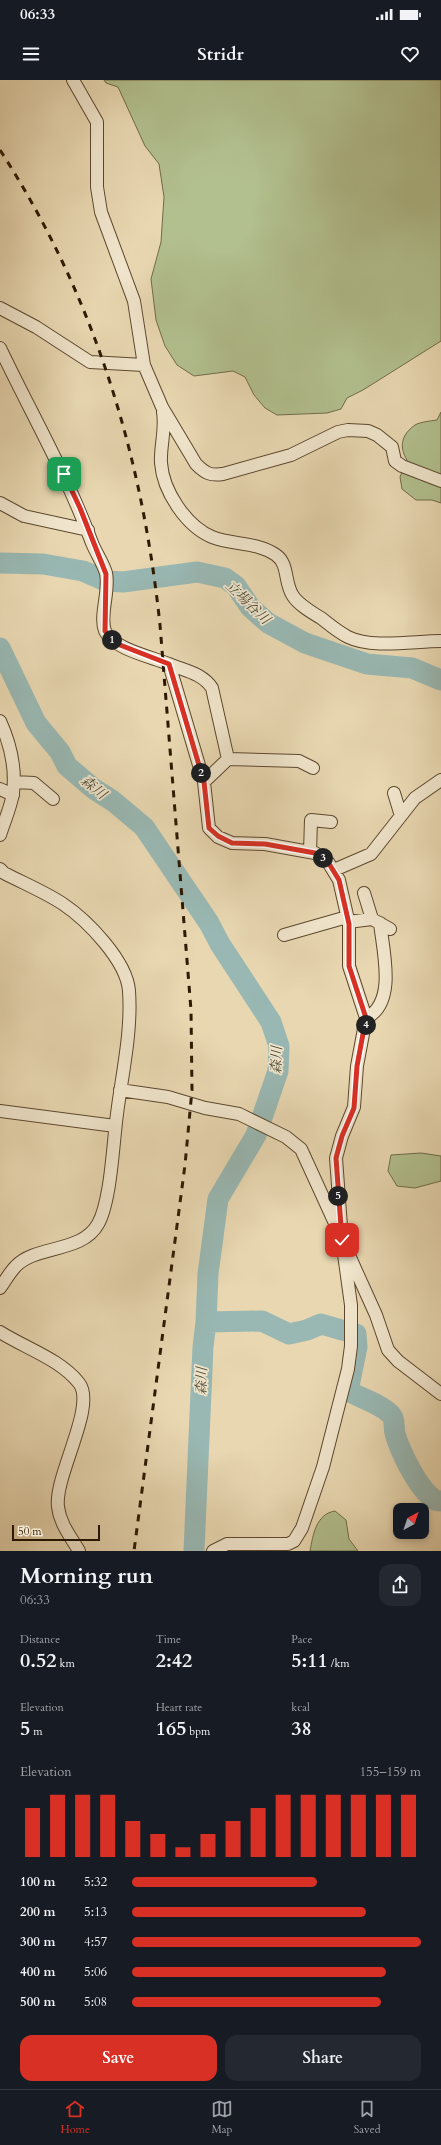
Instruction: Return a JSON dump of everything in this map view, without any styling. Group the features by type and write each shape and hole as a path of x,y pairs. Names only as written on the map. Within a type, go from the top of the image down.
{"street":[{"path":"73,80 97,122 97,187 101,212 134,301 144,365 162,407 196,464 203,472 212,476 265,464 292,455 338,432 348,430 368,431 377,435 392,447 395,461 402,466 441,481"},
{"path":"0,308 36,327 90,362 144,365"},
{"path":"0,348 80,508 106,574 105,631 112,640 120,645 200,675 207,680 212,688 228,759"},
{"path":"162,407 165,426 161,460 162,473 173,498 194,526 212,537 265,549 282,559 292,595 300,604 349,638 373,643 441,640"},
{"path":"0,504 24,516 88,530"},
{"path":"169,664 204,782 209,828 218,836 232,843 265,844 310,852 321,856 334,870 339,880 348,920 349,966 366,1018 357,1066 354,1108 342,1136 336,1158 342,1240 351,1305 351,1346 348,1369 324,1467 302,1528 294,1541 288,1544 227,1544 213,1551"},
{"path":"0,721 12,760 14,782 13,795 0,835"},
{"path":"204,782 228,759 299,761 313,768"},
{"path":"334,870 371,854 415,798 441,780"},
{"path":"14,782 34,783 53,799"},
{"path":"0,789 13,795"},
{"path":"394,793 401,816"},
{"path":"310,852 311,820 331,822"},
{"path":"0,869 4,873 62,903 85,921 115,958 129,990 128,1031 106,1198 98,1225 89,1235 78,1242 30,1258 16,1265 0,1288"},
{"path":"364,893 381,924 386,987 380,1005 374,1015 366,1018"},
{"path":"284,935 348,920 381,924"},
{"path":"120,1090 168,1097 205,1108 228,1111 286,1137 301,1149 376,1315 388,1350 398,1361 441,1394"},
{"path":"0,1111 115,1126"},
{"path":"0,1332 58,1365 80,1384 83,1396 83,1413 58,1493 58,1508 62,1523 79,1551"}],"green space":[{"path":"104,80 441,80 441,341 363,390 347,398 341,409 327,413 277,415 265,408 254,395 245,377 233,371 194,376 177,365 165,346 156,320 151,279 161,242 164,197 159,164 145,146 118,87 106,83"},
{"path":"441,412 441,503 432,500 416,500 402,489 400,477 407,460 402,446 404,437 415,425 422,422 437,420"},
{"path":"421,1153 441,1156 441,1181 415,1188 397,1186 388,1171 391,1155"},
{"path":"335,1511 346,1520 349,1539 358,1551 310,1551 316,1526 324,1516"}],"waterway":[{"name":"立場谷川","path":"0,563 43,564 83,571 106,581 123,582 197,572 225,578 236,586 250,607 268,623 305,643 367,664 412,668 441,680"},
{"name":"森川","path":"0,648 36,723 60,752 67,766 94,789 113,801 144,827 209,923 220,944 271,1022 279,1046 278,1071 256,1135 218,1199 208,1274 206,1322 203,1347 194,1551"},
{"path":"206,1322 262,1321 289,1334 307,1330 321,1324 356,1334 357,1347 348,1391 381,1407 391,1415 397,1440 406,1462 427,1493 434,1499 441,1501"}],"railway":[{"path":"0,150 33,205 62,261 87,319 108,378 126,438 141,499 152,561 160,625 191,1010 192,1090 185,1165 134,1551"}],"route":[{"path":"64,474 80,508 93,545 106,574 104,619 105,631 112,640 120,645 169,664 204,782 209,828 225,841 232,843 265,844 315,853 328,862 339,880 349,924 349,966 366,1018 366,1027 362,1036 357,1066 354,1108 338,1147 336,1158 336,1177 342,1240"}]}
